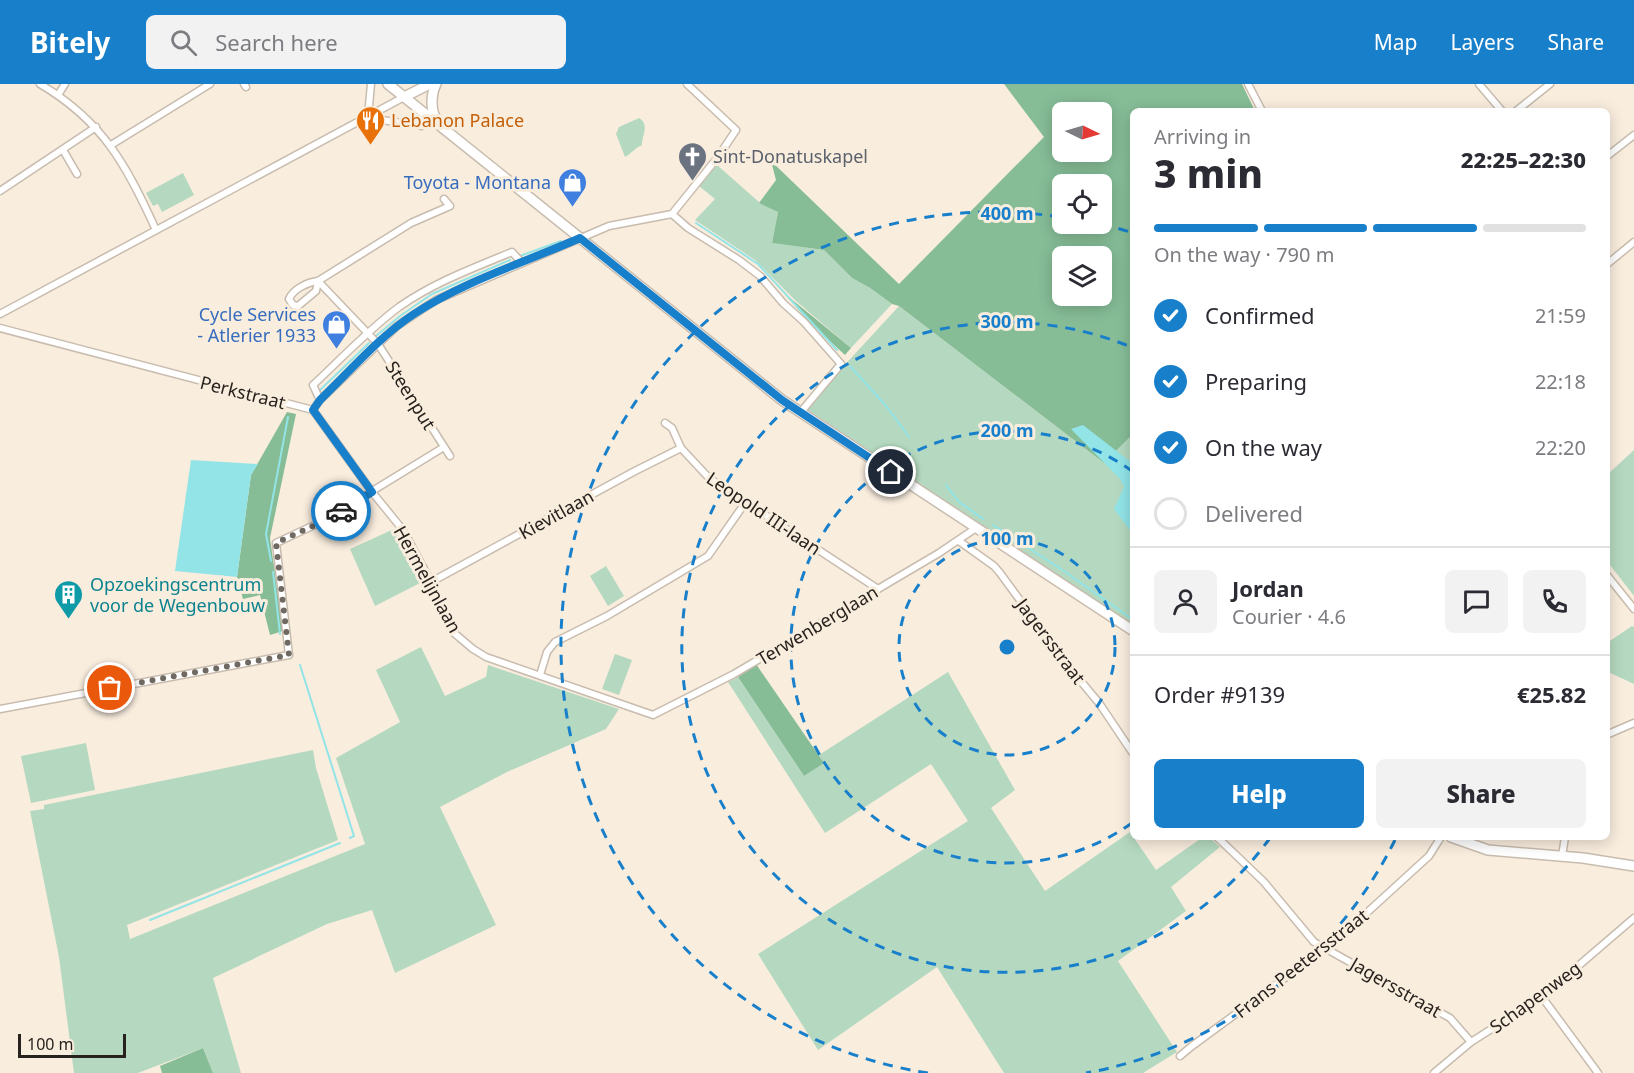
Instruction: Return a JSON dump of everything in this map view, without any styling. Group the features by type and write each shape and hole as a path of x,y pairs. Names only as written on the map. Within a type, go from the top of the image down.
{"main road":[{"path":"388,84 800,413 1130,629"},
{"path":"405,97 430,84"},
{"path":"436,84 433,91 433,113 444,129"},
{"path":"1459,840 1488,850 1562,856 1634,866"}],"street":[{"path":"40,84 58,95 96,127 111,145 131,177 156,230"},
{"path":"58,95 65,84"},
{"path":"111,145 210,84"},
{"path":"368,116 371,84"},
{"path":"313,410 320,400 397,326 436,300 614,225 672,214 718,158 736,130 687,84"},
{"path":"1248,84 1260,108"},
{"path":"1479,84 1499,108"},
{"path":"1520,108 1550,84"},
{"path":"0,314 405,97"},
{"path":"368,116 422,126"},
{"path":"0,191 96,127"},
{"path":"1610,154 1634,135"},
{"path":"63,150 77,174"},
{"path":"318,281 316,291 298,306 293,305 289,299 291,294 310,282 318,281 411,223 450,206 444,199"},
{"path":"672,214 680,223 760,276 841,364 800,413"},
{"path":"1610,262 1634,242"},
{"path":"320,400 313,385 399,307 464,272 512,252 522,263"},
{"name":"Steenput","path":"318,281 378,344 450,456"},
{"name":"Perkstraat","path":"0,328 313,410"},
{"name":"Hermelijnlaan","path":"313,410 372,492 403,530 431,582 454,633 473,650 486,657 653,715"},
{"name":"Leopold III-laan","path":"665,423 672,428 681,448 709,478 745,504 878,589"},
{"name":"Steenput","path":"0,709 289,655 276,543 326,520 444,447"},
{"name":"Kievitlaan","path":"431,582 681,448"},
{"path":"540,675 547,652 555,642 607,616 688,570 708,556 745,504"},
{"name":"Terwenberglaan","path":"653,715 734,674 959,542 976,528"},
{"name":"Jagersstraat","path":"959,542 1000,573 1099,704 1130,750"},
{"path":"1610,579 1634,609"},
{"path":"1610,733 1634,723"},
{"name":"Jagersstraat","path":"1219,840 1264,882 1314,942 1327,947 1450,1018 1471,1042"},
{"name":"Frans Peetersstraat","path":"1180,1056 1327,947 1429,856 1439,840"},
{"path":"1562,856 1565,840"},
{"name":"Schapenweg","path":"1434,1073 1471,1042 1542,997 1634,918"},
{"path":"1542,997 1598,1073"}],"green space":[{"path":"1004,84 1242,84 1254,108 1130,108 1130,437 1104,463 899,306 892,304 852,278 824,250 772,243 778,212 759,203 776,180 771,161 899,284 1044,137"},
{"path":"639,118 645,127 642,145 625,157 616,134 619,127"},
{"path":"717,165 759,202 778,212 772,243 824,250 852,278 892,304 851,348 796,301 755,260 695,220 715,199 699,186"},
{"path":"183,173 194,195 162,212 158,204 153,206 146,193"},
{"path":"784,293 851,348 845,355 809,322"},
{"path":"899,306 1104,463 1130,437 1130,626 805,408"},
{"path":"287,412 296,414 270,538 283,631 270,635 260,595 243,599 237,577 251,475"},
{"path":"1634,450 1634,596 1610,565 1610,472"},
{"path":"394,529 424,581 375,606 350,549"},
{"path":"606,566 624,596 608,606 590,576"},
{"path":"1632,626 1634,627 1634,684 1610,673 1610,641"},
{"path":"421,647 445,696 486,677 488,665 619,709 606,729 507,772 440,807 496,925 395,973 372,910 327,924 213,978 241,1073 213,1073 203,1048 138,1073 74,1073 59,957 30,811 44,809 44,805 313,750 316,768 338,840 127,925 130,939 365,844 336,758 400,722 376,670"},
{"path":"615,654 632,660 619,695 602,689"},
{"path":"756,664 824,763 804,776 738,677"},
{"path":"948,672 1015,790 991,808 1045,891 1130,832 1130,840 1135,840 1156,870 1199,840 1212,840 1220,847 1171,887 1186,911 1118,961 1177,1052 1143,1073 1004,1073 937,967 818,1050 758,954 968,821 931,764 825,833 728,682 738,677 804,776 823,763 819,755"},
{"path":"86,743 95,790 31,803 21,756"},
{"path":"203,1048 213,1073 162,1073 160,1066"}],"water":[{"path":"1083,425 1130,461 1130,530 1114,509 1124,487 1120,479 1071,429"},
{"path":"191,460 258,464 251,475 237,577 175,571"}],"waterway":[{"path":"696,223 758,264 837,350"},
{"path":"520,256 561,241"},
{"path":"376,336 432,294 510,260"},
{"path":"319,391 369,343"},
{"path":"850,366 887,407 909,437"},
{"path":"271,561 266,534 288,417"},
{"path":"946,485 959,502 983,519"},
{"path":"993,525 1130,618"},
{"path":"273,572 280,634"},
{"path":"300,665 354,836 350,838"},
{"path":"150,920 340,843"}],"way so far":[{"path":"110,688 289,655 276,543 341,511"}],"place":[{"name":"Lebanon Palace","path":"370,146"},
{"name":"Sint-Donatuskapel","path":"692,182"},
{"name":"Toyota - Montana","path":"572,208"},
{"name":"Cycle Services - Atlerier 1933","path":"337,350"},
{"name":"Opzoekingscentrum voor de Wegenbouw","path":"69,620"}],"route":[{"path":"341,511 372,492 313,410 320,400 397,326 429,304 463,287 580,238 782,400 891,472"}]}
